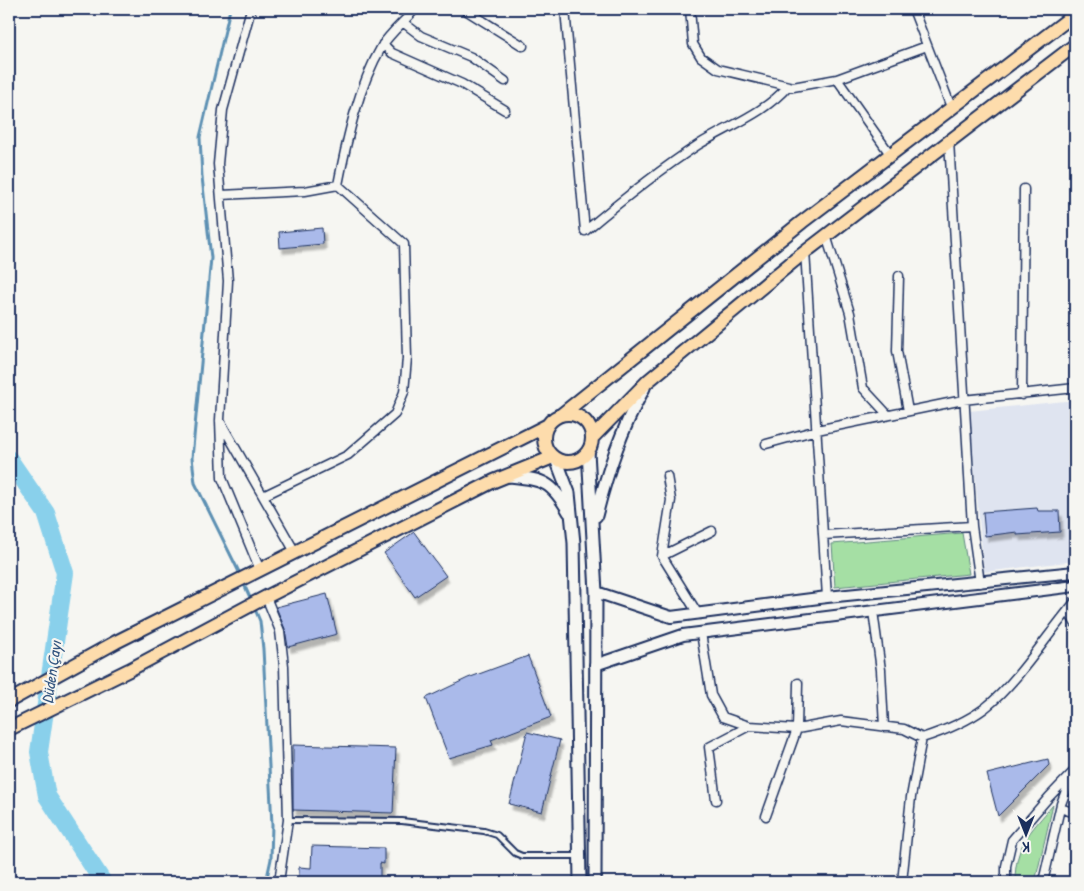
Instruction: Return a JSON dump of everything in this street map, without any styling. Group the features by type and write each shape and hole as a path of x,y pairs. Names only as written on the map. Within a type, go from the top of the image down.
{"main road":[{"path":"9,701 116,642 548,425 890,154 1075,14"},
{"path":"595,882 596,592 588,451 592,438 648,381 805,251 949,141 1074,50"},
{"path":"593,530 606,477 624,426 648,381"},
{"path":"561,415 576,416 582,419 588,424 592,438"},
{"path":"548,425 544,440 546,448 554,458 569,493 572,518 578,666 580,882"},
{"path":"9,729 129,670 266,597 494,481 554,458 570,462 577,460 588,451"},
{"path":"509,476 546,483 558,492 572,518"}],"street":[{"path":"251,9 223,110 218,164 228,281 220,420 222,478 260,570"},
{"path":"338,185 358,106 370,70 383,44 415,9"},
{"path":"464,9 523,46"},
{"path":"565,9 585,231 645,180 700,144 755,113 780,95 788,86"},
{"path":"690,9 692,44 702,57 718,69 793,87 836,80 927,46"},
{"path":"913,9 951,107"},
{"path":"404,23 421,36 471,57 505,81"},
{"path":"383,44 392,53 462,84 505,110"},
{"path":"836,80 890,154"},
{"path":"949,141 960,311 963,400 972,526 980,583"},
{"path":"221,195 305,191 338,185"},
{"path":"263,496 348,455 392,420 404,392 407,358 404,244 338,185"},
{"path":"1022,395 1024,189"},
{"path":"826,235 850,313 863,388 888,415"},
{"path":"805,251 828,597"},
{"path":"899,276 897,352 908,411"},
{"path":"766,444 817,430 963,400 1075,388"},
{"path":"220,420 295,552"},
{"path":"667,476 671,500 662,556 698,614"},
{"path":"824,535 972,526"},
{"path":"662,556 712,531"},
{"path":"596,592 671,617 828,597 1075,572"},
{"path":"596,665 684,635 1075,586"},
{"path":"266,597 280,631 284,666 288,820 278,882"},
{"path":"702,633 711,695 723,717 750,726 797,729 841,721 904,729 922,738 951,727 985,707 1003,690 1075,602"},
{"path":"873,611 881,670 884,727"},
{"path":"1068,611 1075,623"},
{"path":"766,816 797,729 798,683"},
{"path":"716,800 709,747 750,726"},
{"path":"902,882 911,797 922,738"},
{"path":"1043,882 1060,808 1074,770"},
{"path":"1006,882 1006,866 1012,840 1074,770"},
{"path":"1060,808 1075,813"}],"lane":[{"path":"288,820 402,821 484,831 497,835 515,853 522,856 580,856"}],"shaded area":[{"path":"1075,400 1075,561 984,572 969,411"}],"green space":[{"path":"962,533 969,574 835,587 832,544"},
{"path":"1053,805 1035,882 1015,882 1021,848 1031,831"}],"building":[{"path":"322,228 323,244 280,248 279,232"},
{"path":"1037,508 1038,511 1059,511 1060,532 1017,535 1017,532 985,536 983,512"},
{"path":"414,532 446,576 415,597 384,553"},
{"path":"327,594 337,634 288,647 285,629 276,607"},
{"path":"528,656 551,717 491,740 493,745 449,758 426,698 468,678"},
{"path":"527,732 560,740 542,812 509,804"},
{"path":"293,745 396,748 393,813 293,810"},
{"path":"1048,759 1049,765 998,816 987,774"},
{"path":"312,846 384,848 384,864 380,863 380,882 299,882 299,867 311,868"}],"waterway":[{"path":"230,9 200,137 202,177 211,258 192,458 195,483 241,576"},
{"name":"Düden Çayı","path":"9,459 46,513 65,573 39,752 47,796 103,882"},
{"path":"243,582 252,602"},
{"path":"254,607 260,621 263,649 272,825 271,859 266,882"}]}
